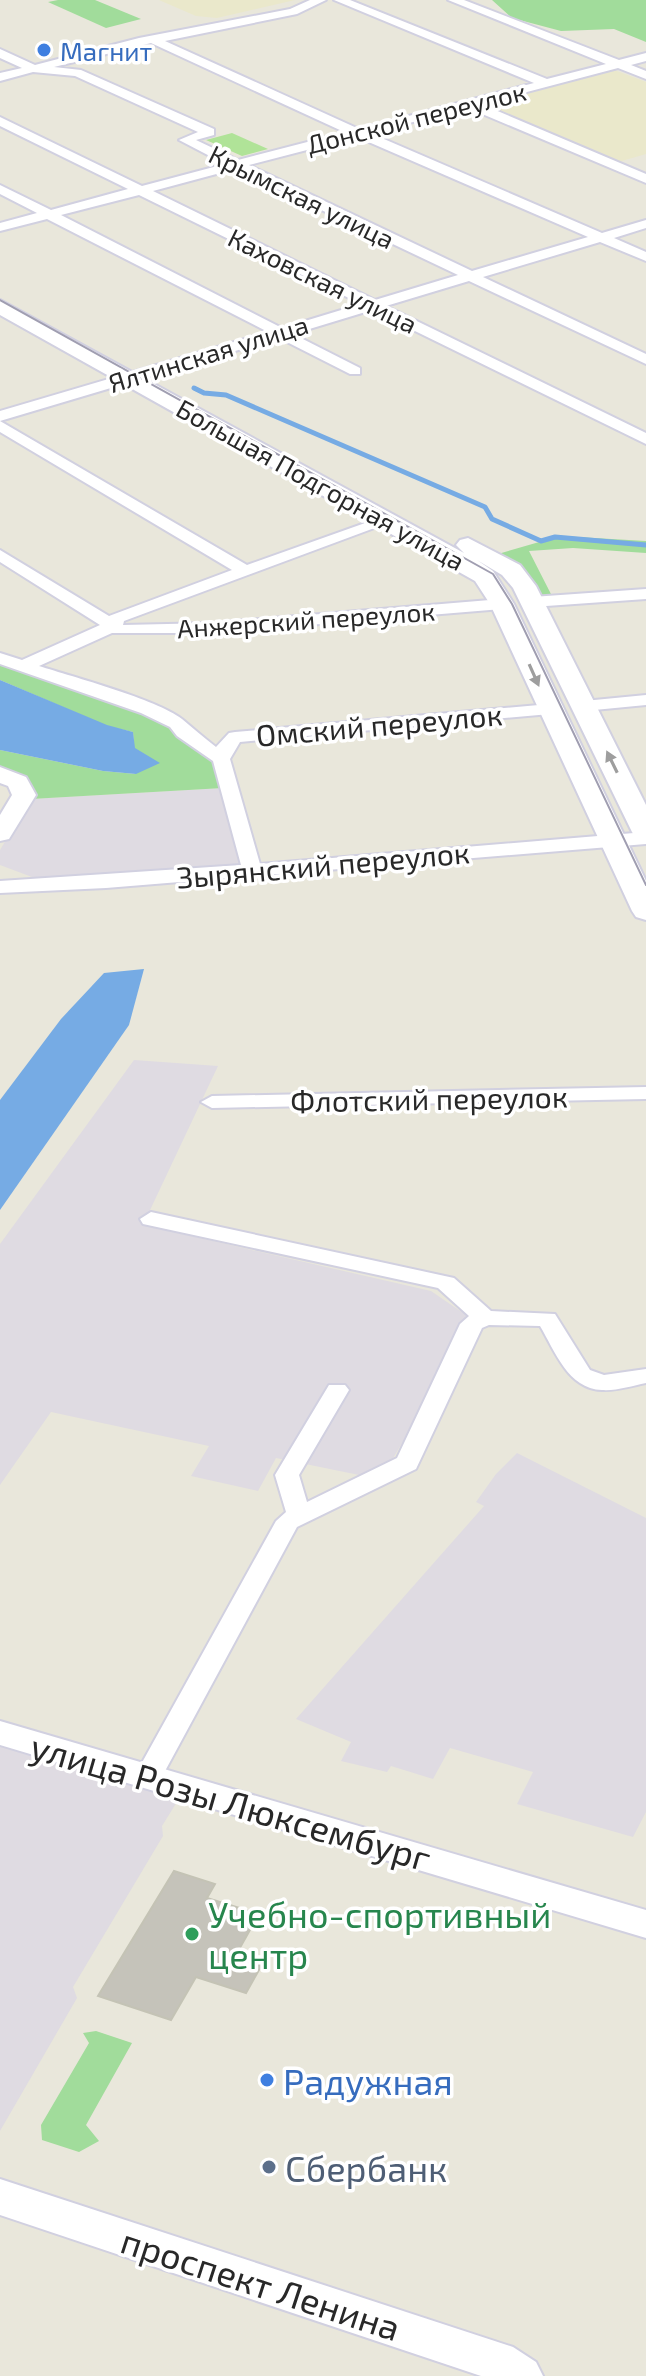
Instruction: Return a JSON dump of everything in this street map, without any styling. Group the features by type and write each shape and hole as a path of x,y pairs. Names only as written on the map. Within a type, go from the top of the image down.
{"main road":[{"name":"Большая Подгорная улица","path":"0,289 511,570 532,602 646,832"},
{"name":"Большая Подгорная улица","path":"0,306 484,576 502,604 646,911"},
{"name":"проспект Ленина","path":"0,2197 496,2361 519,2376"}],"street":[{"path":"0,77 154,40 293,12 320,0"},
{"path":"340,0 548,84"},
{"path":"454,0 646,75"},
{"path":"154,40 646,257"},
{"name":"Крымская улица","path":"0,53 34,69 77,73 209,132 185,140 646,360"},
{"name":"Донской переулок","path":"0,227 355,131 646,57"},
{"path":"468,103 646,179"},
{"name":"Каховская улица","path":"0,121 643,436"},
{"path":"0,189 355,371"},
{"name":"Ялтинская улица","path":"0,416 646,224"},
{"path":"0,426 243,570"},
{"path":"25,665 102,633 118,617 388,520"},
{"path":"0,555 111,624"},
{"path":"532,602 646,594"},
{"name":"Анжерский переулок","path":"111,624 119,630 212,628 502,604"},
{"path":"0,658 147,709 176,723 235,737"},
{"path":"584,706 646,700"},
{"name":"Омский переулок","path":"221,759 224,749 235,737 550,709"},
{"path":"176,723 183,732 221,759 252,869"},
{"path":"0,774 18,782 24,795 0,834"},
{"name":"Зырянский переулок","path":"0,887 106,882 646,838"},
{"name":"Флотский переулок","path":"212,1102 646,1093"},
{"path":"151,1219 446,1283 485,1318"},
{"path":"148,1777 288,1521 407,1463 472,1324 485,1318 547,1319 581,1375 602,1383 646,1376"},
{"path":"299,1515 287,1475 337,1390"},
{"name":"улица Розы Люксембург","path":"0,1733 646,1924"}],"shaded area":[{"path":"159,0 295,0 217,18 196,16"},
{"path":"614,70 646,82 646,154 615,163 481,104"},
{"path":"223,788 241,865 40,880 0,865 0,850 31,799"},
{"path":"134,1060 218,1066 143,1225 431,1291 466,1315 430,1395 392,1460 364,1476 276,1458 258,1491 191,1476 209,1446 51,1412 0,1485 0,1244"},
{"path":"517,1453 646,1518 646,1812 633,1837 517,1804 533,1772 450,1748 433,1779 391,1766 387,1772 341,1761 351,1742 296,1719 484,1506 476,1502 496,1474"},
{"path":"0,1744 180,1797 162,1826 163,1836 73,1987 77,1998 0,2131"}],"green space":[{"path":"95,0 141,19 106,28 48,2"},
{"path":"492,0 646,0 646,42 614,29 561,31 512,18"},
{"path":"232,133 268,149 242,156 206,140"},
{"path":"560,536 646,541 646,553 573,548 529,551 553,598 535,600 498,554"},
{"path":"0,661 146,711 216,761 223,788 31,799 34,794 27,780 0,770 0,750 103,771 136,774 133,732 107,726 0,680"},
{"path":"96,2031 132,2043 86,2125 99,2141 79,2152 42,2140 41,2125 89,2043 83,2033"}],"water":[{"path":"0,680 107,725 133,732 135,748 160,763 136,774 103,771 0,750"},
{"path":"144,969 129,1025 0,1210 0,1100 61,1019 104,973"}],"building":[{"name":"Учебно-спортивный центр","path":"174,1871 215,1884 207,1898 259,1914 237,1953 264,1961 246,1993 196,1977 171,2020 98,1996"}],"waterway":[{"path":"194,388 204,393 226,395 485,507 492,519 541,541 555,537 646,545"}],"tram line":[{"path":"0,300 493,574 512,604 646,885"}],"place":[{"name":"Магнит","path":"44,50"},
{"name":"Учебно-спортивный центр","path":"192,1934"},
{"name":"Радужная","path":"267,2080"},
{"name":"Сбербанк","path":"269,2167"}]}
